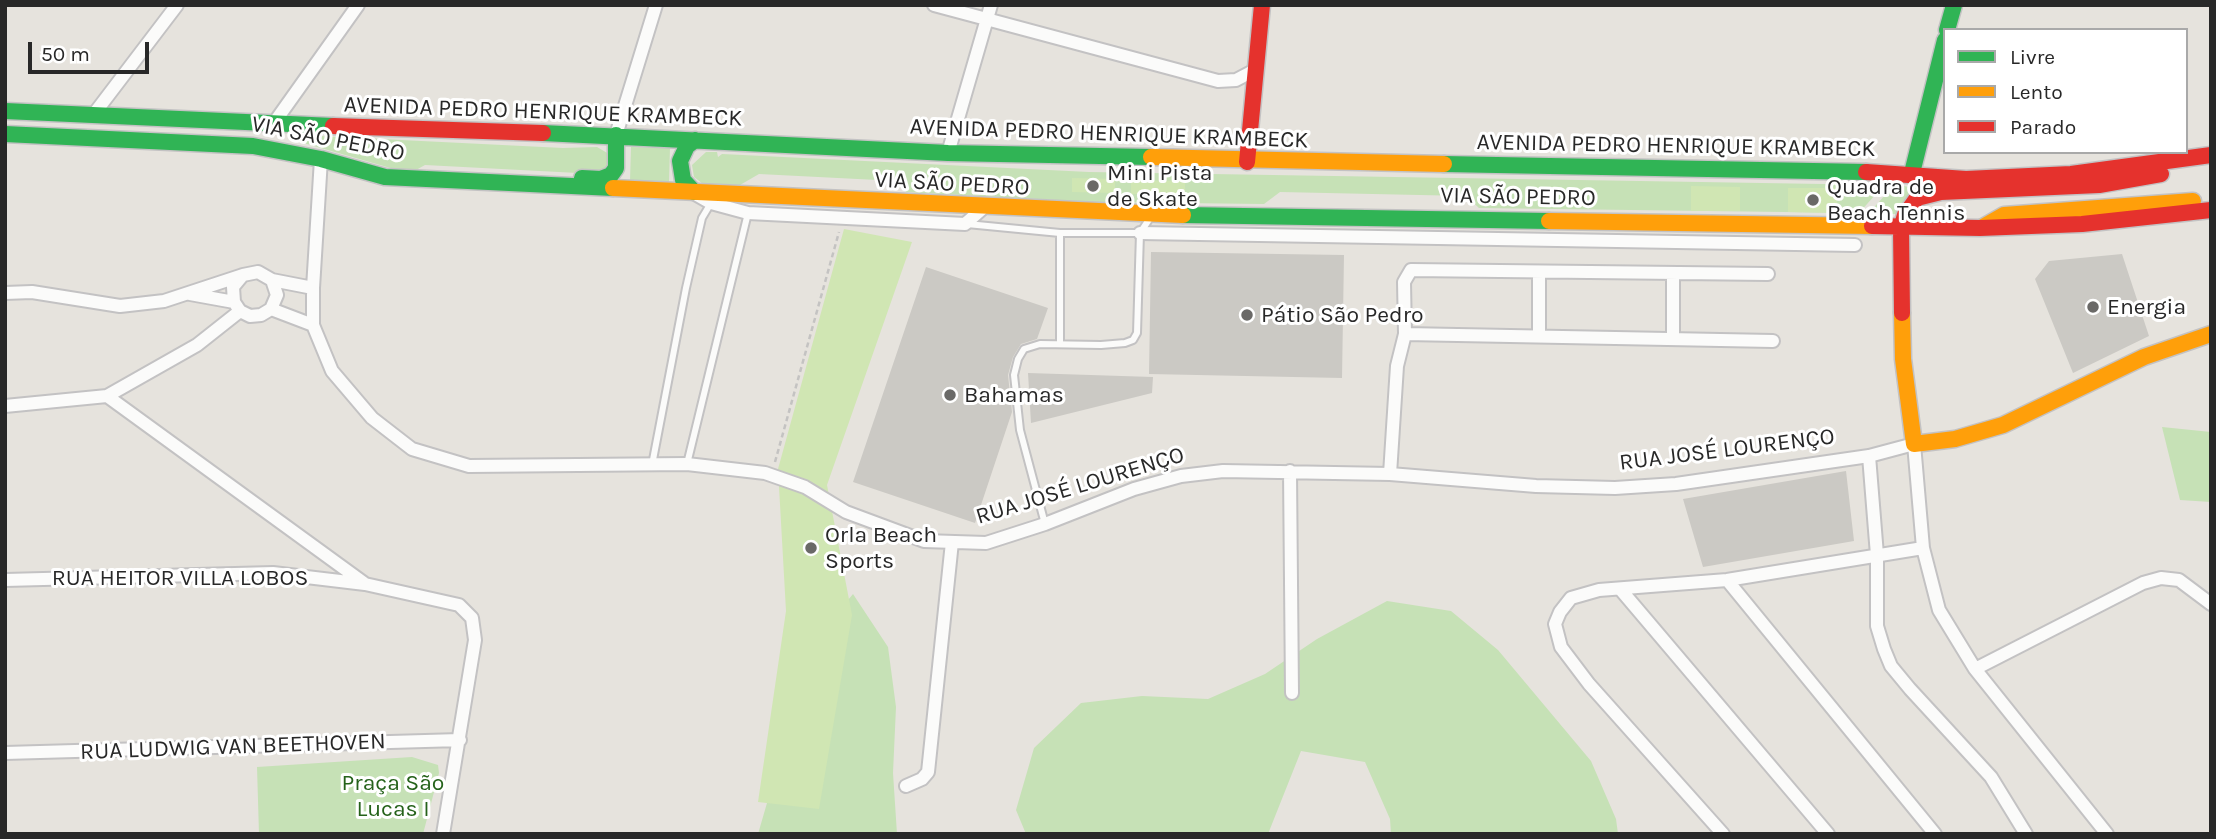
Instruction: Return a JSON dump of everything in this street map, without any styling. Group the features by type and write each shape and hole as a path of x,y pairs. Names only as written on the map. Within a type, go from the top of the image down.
{"main road":[{"path":"1247,162 1262,5"},
{"path":"1948,28 1954,5"},
{"path":"1912,173 1943,48"},
{"name":"AVENIDA PEDRO HENRIQUE KRAMBECK","path":"5,111 616,135 948,153 1247,162 1912,173 1966,179 2070,174 2211,157"},
{"name":"VIA SÃO PEDRO","path":"5,134 253,146 321,159 385,177 982,209 1152,215 1902,229"},
{"path":"419,178 435,172 601,178 611,175 616,168 616,135"},
{"path":"694,192 683,180 680,161 687,146 695,140"},
{"path":"1914,444 1903,359 1902,229 1909,206 1922,196 1941,192 2099,186 2154,176 2211,157"},
{"path":"1980,228 2004,215 2211,199"},
{"path":"1902,229 2082,224 2211,210"},
{"name":"RUA JOSÉ LOURENÇO","path":"1914,444 1955,439 2003,425 2144,357 2211,334"}],"street":[{"path":"94,114 177,5"},
{"path":"274,123 358,5"},
{"path":"616,135 656,5"},
{"path":"934,5 1218,81 1236,80 1255,70"},
{"path":"948,153 991,5"},
{"path":"271,309 313,325 321,159"},
{"path":"694,192 711,203 748,213 965,224 982,209"},
{"path":"1140,233 1855,245"},
{"path":"1390,474 1397,366 1405,334 1404,282 1411,270 1768,274"},
{"path":"5,293 32,292 120,306 164,301 258,272 272,280 313,288"},
{"path":"1539,272 1539,335"},
{"path":"1673,273 1673,338"},
{"path":"237,306 233,287 243,275"},
{"path":"187,293 237,306 250,316 261,315 271,309 277,295 272,280"},
{"path":"5,406 107,396 197,345 237,306"},
{"name":"RUA JOSÉ LOURENÇO","path":"313,325 332,371 372,418 412,449 469,466 687,464 771,475 805,487 846,513 924,541 986,543 1045,524 1134,489 1181,476 1223,471 1390,474 1536,486 1615,488 1675,484 1869,456 1914,444"},
{"path":"1405,334 1773,341"},
{"path":"107,396 365,584"},
{"path":"1914,444 1923,548 1939,610 1975,669 2107,834"},
{"path":"1869,456 1877,555 1877,626 1891,666 1990,777 2026,834"},
{"path":"1290,471 1292,693"},
{"path":"906,786 922,779 928,772 952,542"},
{"path":"1723,834 1589,684 1561,647 1555,624 1572,598 1599,590 1727,580 1923,548"},
{"name":"RUA HEITOR VILLA LOBOS","path":"5,580 273,573 365,584 459,605 472,618 475,640 460,740"},
{"path":"1975,669 2143,583 2161,578 2179,580 2211,604"},
{"path":"1727,580 1935,834"},
{"path":"1621,590 1828,834"},
{"path":"443,834 460,740"},
{"name":"RUA LUDWIG VAN BEETHOVEN","path":"5,753 460,740"}],"lane":[{"path":"652,465 702,218 711,203"},
{"path":"687,464 748,213"},
{"path":"1045,524 1020,430 1014,375 1024,349 1040,344 1125,343 1137,332 1140,233 1152,215"},
{"path":"965,224 1060,233 1140,233"},
{"path":"1060,233 1060,344"}],"path":[{"path":"771,475 843,218"}],"green space":[{"path":"300,135 563,148 597,147 609,154 609,163 605,170 597,174 425,165 416,170 394,169 300,142"},
{"path":"631,147 670,148 669,182 630,181"},
{"path":"706,152 717,152 718,157 722,154 1089,172 1884,185 1859,213 1479,208 1466,196 1280,192 1264,204 1093,202 906,192 897,181 759,174 740,185 703,184 694,177 692,165"},
{"name":"Mini Pista de Skate","path":"1072,178 1115,179 1115,193 1072,192"},
{"path":"1131,180 1185,181 1185,194 1131,194"},
{"path":"1895,184 1918,189 1899,206 1896,214 1868,214"},
{"path":"1691,186 1740,187 1740,211 1691,211"},
{"name":"Quadra de Beach Tennis","path":"1788,188 1837,188 1837,213 1788,212"},
{"name":"Orla Beach Sports","path":"844,229 912,242 827,485 852,615 819,809 758,802 786,611 778,469"},
{"path":"2162,427 2211,432 2211,502 2180,500"},
{"path":"853,594 888,647 896,707 893,773 897,834 758,834 814,641"},
{"path":"1387,601 1451,611 1498,650 1591,761 1616,819 1618,834 1391,834 1390,819 1365,762 1301,751 1268,834 1026,834 1016,810 1034,748 1081,703 1142,696 1208,699 1265,674 1317,639"},
{"name":"Praça São Lucas I","path":"412,757 438,765 439,773 423,834 259,834 257,767"}],"building":[{"name":"Pátio São Pedro","path":"1151,252 1344,255 1342,378 1149,374"},
{"name":"Energia","path":"2122,254 2149,336 2073,373 2035,279 2049,261"},
{"name":"Bahamas","path":"926,267 1048,308 1037,339 1021,344 1013,357 1008,375 1012,412 975,523 853,482"},
{"path":"1028,373 1153,377 1152,393 1031,423"},
{"path":"1846,471 1854,541 1703,567 1683,499"}],"traffic: fast":[{"path":"1948,28 1954,5"},
{"path":"1912,173 1943,48"},
{"path":"5,111 333,126"},
{"path":"543,133 948,153 1151,157"},
{"path":"5,134 253,146 321,159 385,177 613,188"},
{"path":"582,178 601,179 611,175 616,168 616,135"},
{"path":"694,192 683,180 680,161 687,146 695,140"},
{"path":"1444,164 1866,172"},
{"path":"1183,215 1549,221"}],"traffic: slow":[{"path":"1151,157 1444,164"},
{"path":"613,188 1183,215"},
{"path":"1983,227 2004,215 2193,201"},
{"path":"1549,221 1872,226"},
{"path":"1902,313 1903,359 1914,444 1955,439 2003,425 2144,357 2211,334"}],"traffic: jam":[{"path":"1247,162 1262,5"},
{"path":"333,126 543,133"},
{"path":"1866,172 1966,179 2071,174 2211,155"},
{"path":"1902,313 1901,228 1905,215 1917,198 1941,192 2099,185 2161,174"},
{"path":"1872,226 1980,228 2082,224 2211,210"}],"place":[{"name":"Mini Pista de Skate","path":"1093,186"},
{"name":"Quadra de Beach Tennis","path":"1813,200"},
{"name":"Energia","path":"2093,307"},
{"name":"Pátio São Pedro","path":"1247,315"},
{"name":"Bahamas","path":"950,395"},
{"name":"Orla Beach Sports","path":"811,548"}]}
